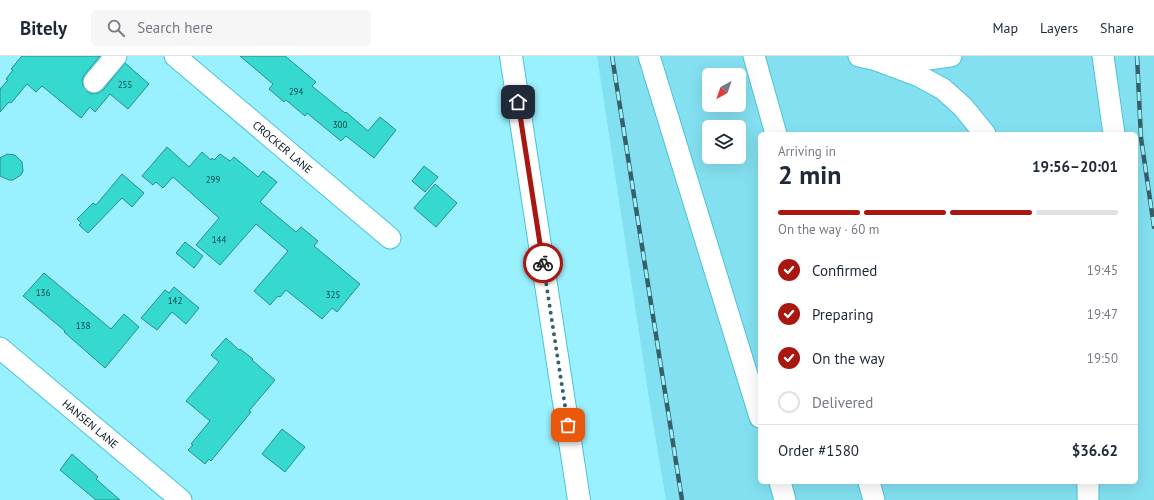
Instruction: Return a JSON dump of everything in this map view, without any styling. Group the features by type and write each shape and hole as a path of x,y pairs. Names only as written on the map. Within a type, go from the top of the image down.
{"main road":[{"path":"511,56 579,500"}],"street":[{"path":"94,82 116,56"},
{"name":"CROCKER LANE","path":"175,56 390,238"},
{"path":"649,56 758,410"},
{"path":"754,56 775,132"},
{"path":"867,58 919,61 951,56"},
{"path":"1103,56 1114,132"},
{"path":"867,58 919,76 943,88 963,107 983,132"},
{"name":"HANSEN LANE","path":"0,348 181,500"},
{"path":"781,484 785,500"},
{"path":"870,484 874,500"},
{"path":"1088,484 1088,500"}],"shaded area":[{"path":"597,56 1154,56 1154,500 666,500 650,405"}],"building":[{"path":"22,56 100,56 82,79 83,86 91,94 98,93 103,90 125,63 149,84 128,109 110,94 95,112 90,107 81,118 42,86 36,92 27,84 11,103 9,102 0,112 0,89 8,80 6,79 13,70 11,69"},
{"path":"240,56 285,56 316,82 312,86 368,131 380,117 396,130 374,158 346,136 341,141 307,113 305,116 286,100 284,102 269,89 273,84"},
{"path":"167,147 189,167 202,152 211,160 212,158 214,160 220,154 230,161 234,157 258,177 263,171 277,182 260,202 296,232 301,227 318,241 314,246 360,284 337,312 332,308 322,319 286,290 270,305 254,291 288,251 256,224 220,265 196,245 219,218 173,177 163,188 156,182 153,185 142,176"},
{"path":"7,154 15,155 22,162 23,171 21,175 13,180 0,176 0,158"},
{"path":"424,166 438,177 425,192 412,181"},
{"path":"122,174 144,193 132,207 122,198 88,233 79,225 81,223 77,219 93,203 96,205"},
{"path":"435,184 457,203 436,227 414,208"},
{"path":"185,242 203,256 194,268 176,253"},
{"path":"44,273 111,329 124,314 139,327 105,368 64,332 65,331 23,296"},
{"path":"174,287 199,308 186,324 172,312 157,330 141,318 165,290 169,293"},
{"path":"226,338 239,350 240,349 253,359 252,360 275,380 211,461 209,459 205,464 188,450 193,445 191,444 210,421 186,401 219,362 211,355"},
{"path":"282,429 305,447 285,472 262,454"},
{"path":"72,454 98,477 96,479 120,500 96,500 60,470"}],"railway":[{"path":"612,56 682,500"},
{"path":"1137,56 1141,138 1154,227"}],"way so far":[{"path":"543,263 568,425"}],"route":[{"path":"518,102 543,263"}]}
